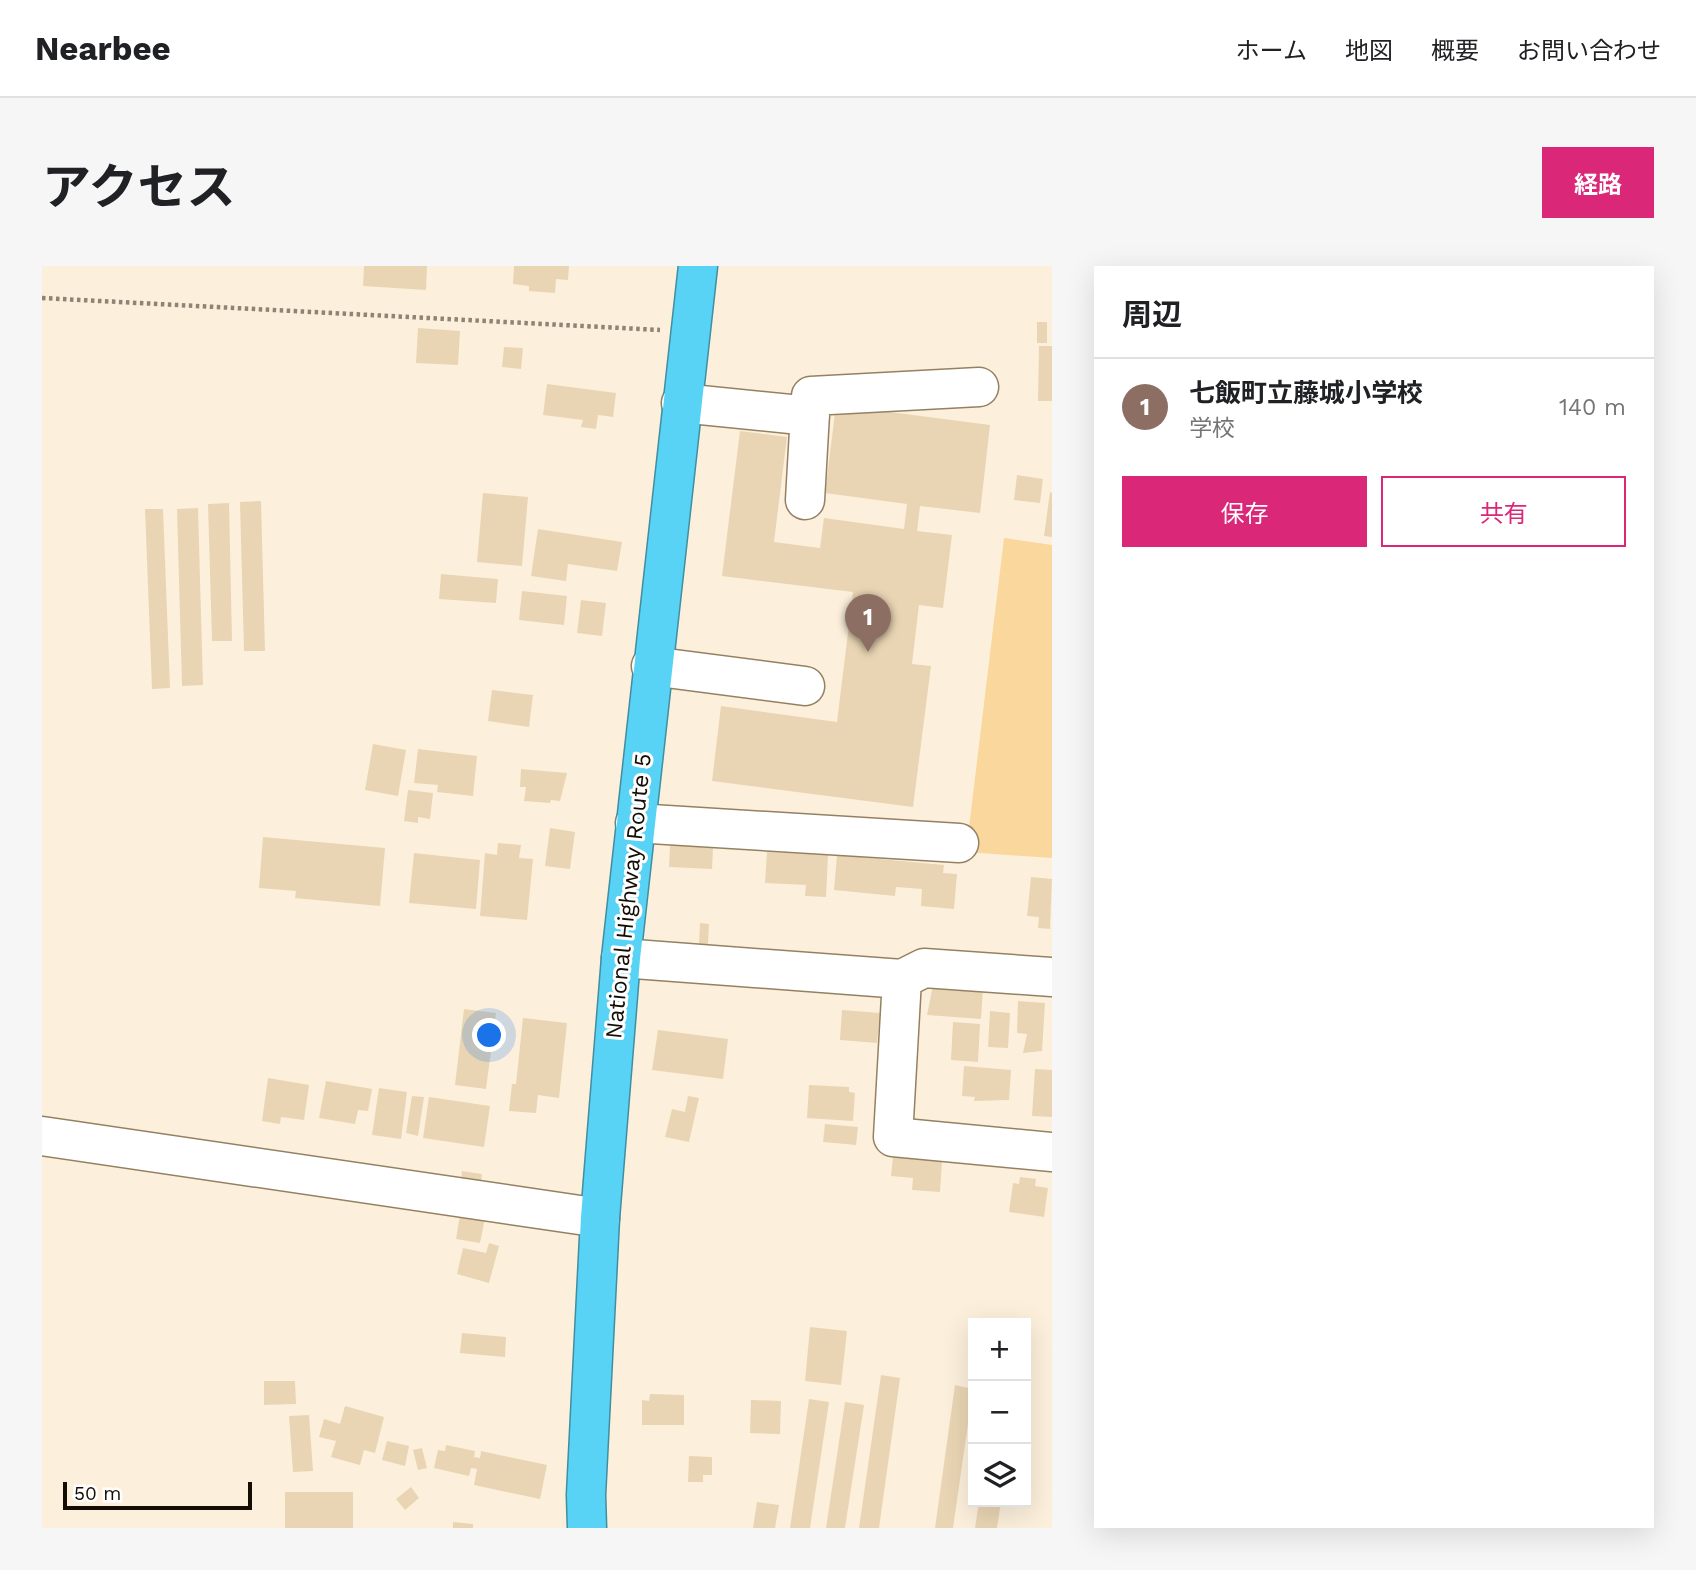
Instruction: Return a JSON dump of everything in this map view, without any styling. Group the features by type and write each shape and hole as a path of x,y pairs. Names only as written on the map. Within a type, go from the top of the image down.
{"highway":[{"name":"National Highway Route 5","path":"587,1528 586,1495 600,1218 621,958 651,666 698,266"}],"street":[{"path":"805,500 811,396 979,387"},
{"path":"681,403 810,416"},
{"path":"651,666 804,686"},
{"path":"635,823 959,843"},
{"path":"621,958 902,979 924,968 1052,977"},
{"path":"902,979 893,1137 1052,1152"},
{"path":"42,1136 600,1218"}],"path":[{"path":"42,299 689,331"}],"shaded area":[{"path":"1004,538 1052,545 1052,858 966,852"}],"building":[{"path":"364,266 427,266 426,290 363,286"},
{"path":"514,266 569,266 568,280 556,279 555,293 529,291 529,286 513,284"},
{"path":"1037,322 1047,322 1047,343 1037,343"},
{"path":"418,328 460,331 458,365 416,363"},
{"path":"1039,346 1052,346 1052,401 1038,401"},
{"path":"504,347 523,348 521,369 502,367"},
{"path":"547,384 616,393 613,417 598,415 596,429 581,427 583,420 543,415"},
{"path":"836,405 990,425 980,513 920,506 917,531 952,535 943,608 919,605 912,664 931,666 913,807 712,781 721,706 837,722 853,592 722,576 740,431 787,437 774,542 820,548 824,518 904,529 907,504 825,493"},
{"path":"1017,475 1043,479 1040,503 1014,500"},
{"path":"1050,492 1052,493 1052,537 1044,536"},
{"path":"483,493 528,497 522,566 477,562"},
{"path":"261,501 265,651 244,651 240,502"},
{"path":"229,503 232,641 212,641 208,504"},
{"path":"198,508 203,685 182,686 177,509"},
{"path":"145,509 163,509 170,688 152,689"},
{"path":"538,529 622,542 617,571 568,564 566,581 531,576"},
{"path":"441,574 498,579 496,603 439,599"},
{"path":"522,591 567,596 564,625 519,620"},
{"path":"581,600 606,603 602,636 577,633"},
{"path":"492,690 533,695 529,727 488,721"},
{"path":"373,744 406,750 398,796 365,790"},
{"path":"418,749 477,756 473,796 437,792 438,785 414,783"},
{"path":"521,769 567,773 560,801 524,801 526,787 520,787"},
{"path":"408,790 433,793 430,819 418,817 418,823 404,821"},
{"path":"550,828 575,832 570,869 545,866"},
{"path":"263,837 385,848 380,906 295,898 296,891 259,888"},
{"path":"498,843 521,845 519,858 533,859 527,920 480,916 485,853 497,855"},
{"path":"670,845 713,848 712,869 669,867"},
{"path":"767,852 828,855 826,897 805,896 806,885 765,883"},
{"path":"414,853 480,860 476,909 409,903"},
{"path":"837,855 944,865 943,873 957,874 954,909 921,906 922,889 896,887 895,896 834,890"},
{"path":"1031,877 1052,879 1050,929 1038,928 1039,917 1027,916"},
{"path":"700,923 709,924 708,944 699,944"},
{"path":"933,985 983,988 981,1019 927,1015"},
{"path":"1018,1001 1045,1003 1042,1051 1023,1053 1027,1034 1017,1033"},
{"path":"464,1009 496,1013 486,1089 455,1085"},
{"path":"842,1010 880,1013 877,1043 840,1040"},
{"path":"990,1011 1010,1013 1008,1048 988,1047"},
{"path":"523,1018 567,1023 559,1098 538,1095 536,1113 509,1111 512,1084 516,1084"},
{"path":"953,1022 980,1024 978,1062 951,1060"},
{"path":"658,1030 728,1039 723,1079 652,1070"},
{"path":"964,1066 1011,1070 1009,1100 974,1101 975,1097 962,1096"},
{"path":"1035,1069 1052,1070 1052,1117 1032,1116"},
{"path":"268,1078 309,1085 304,1120 281,1117 280,1124 262,1121"},
{"path":"326,1081 372,1089 368,1111 358,1110 355,1124 319,1118"},
{"path":"809,1085 849,1087 849,1092 855,1093 853,1121 807,1118"},
{"path":"379,1088 407,1092 401,1139 372,1135"},
{"path":"412,1096 424,1097 418,1136 406,1133"},
{"path":"688,1096 699,1098 689,1142 665,1137 672,1109 685,1112"},
{"path":"429,1097 490,1106 484,1147 423,1138"},
{"path":"825,1124 858,1127 856,1145 823,1142"},
{"path":"893,1157 942,1161 940,1192 912,1190 913,1178 891,1176"},
{"path":"462,1171 482,1174 480,1194 460,1191"},
{"path":"1020,1177 1036,1179 1035,1186 1048,1188 1044,1217 1009,1212 1013,1183 1019,1184"},
{"path":"461,1209 486,1213 480,1243 456,1239"},
{"path":"489,1243 499,1246 489,1283 457,1274 463,1248 486,1253"},
{"path":"810,1327 847,1331 841,1385 805,1381"},
{"path":"462,1333 506,1337 505,1357 460,1353"},
{"path":"881,1375 900,1378 879,1528 859,1528"},
{"path":"264,1381 295,1381 296,1404 264,1405"},
{"path":"955,1385 968,1388 968,1424 953,1528 935,1528"},
{"path":"650,1394 684,1395 684,1425 642,1425 642,1400 649,1401"},
{"path":"809,1399 829,1402 810,1528 790,1528"},
{"path":"751,1400 781,1401 780,1434 750,1433"},
{"path":"845,1402 864,1405 845,1528 826,1528"},
{"path":"345,1406 384,1417 375,1453 364,1450 360,1465 331,1457 336,1441 319,1437 324,1419 340,1424"},
{"path":"309,1415 313,1471 293,1472 289,1416"},
{"path":"387,1441 409,1446 405,1466 382,1460"},
{"path":"446,1445 475,1451 474,1457 480,1458 481,1451 547,1465 540,1499 474,1485 477,1469 471,1468 469,1476 434,1468 438,1450 445,1451"},
{"path":"422,1448 427,1468 418,1470 413,1450"},
{"path":"689,1456 712,1457 712,1475 703,1475 703,1482 688,1482"},
{"path":"411,1487 419,1498 405,1510 396,1499"},
{"path":"285,1492 353,1492 353,1528 285,1528"},
{"path":"757,1502 779,1505 775,1528 753,1528"},
{"path":"978,1507 1000,1507 997,1528 975,1528"},
{"path":"453,1522 473,1524 473,1528 453,1528"}],"place":[{"name":"七飯町立藤城小学校","path":"868,652"}]}
